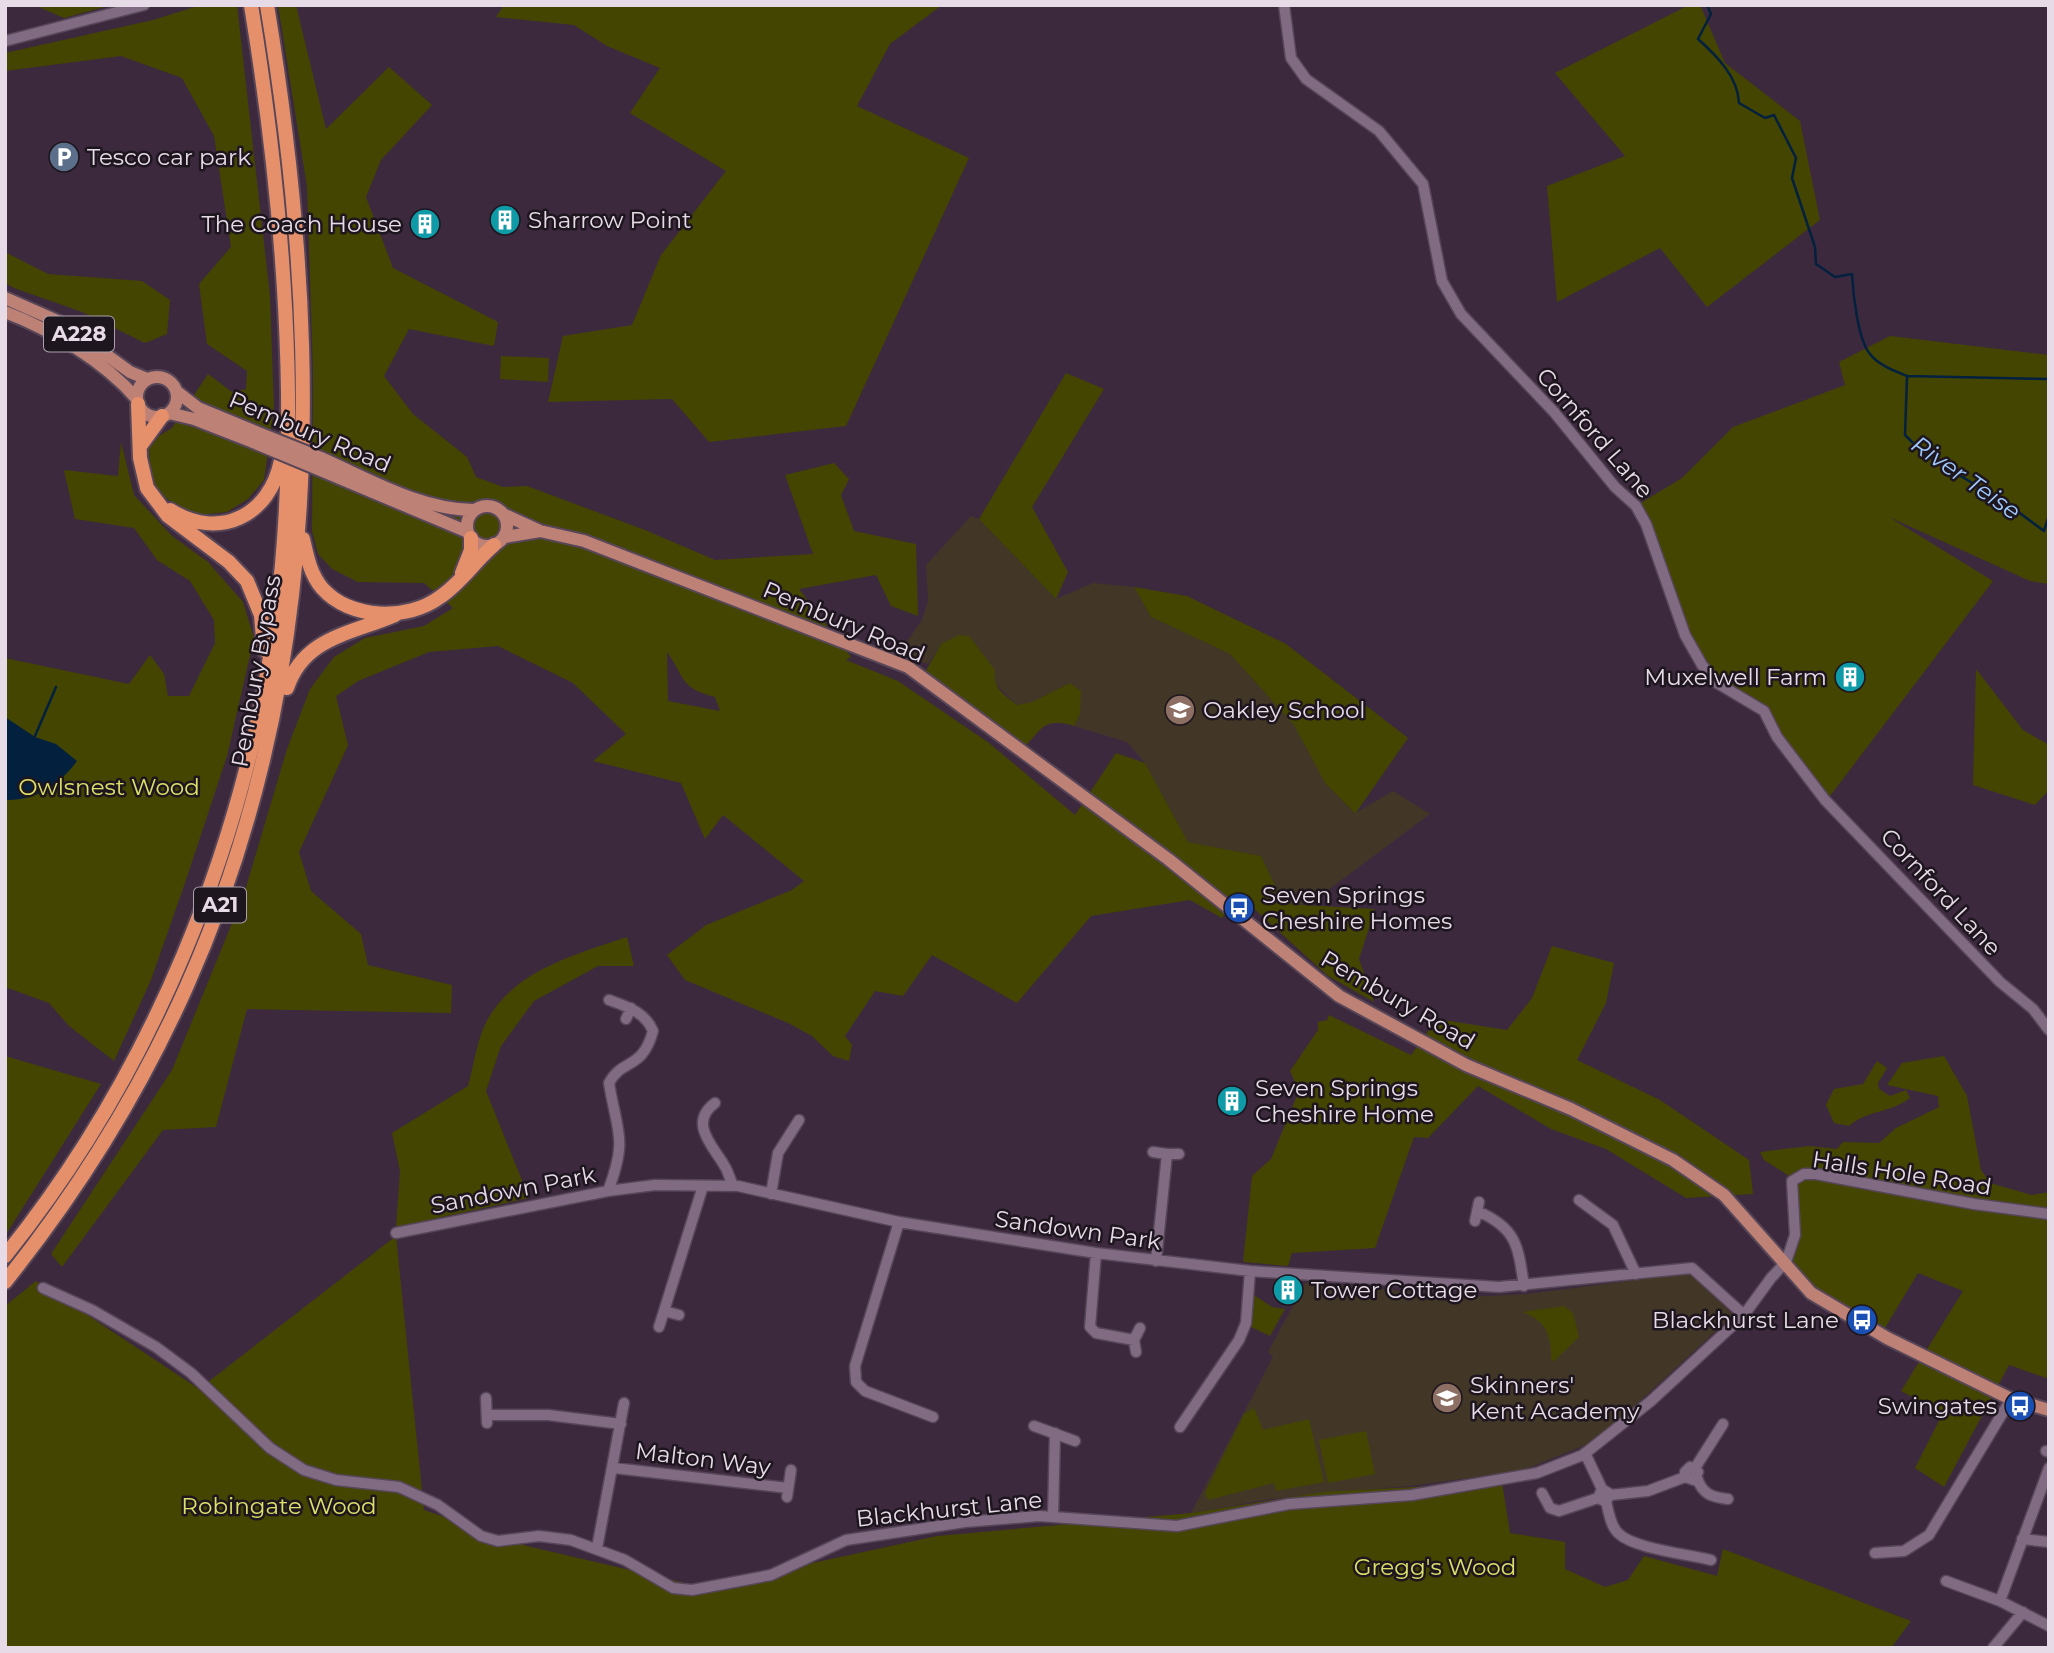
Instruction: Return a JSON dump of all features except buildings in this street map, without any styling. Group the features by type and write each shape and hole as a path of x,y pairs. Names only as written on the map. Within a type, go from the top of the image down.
{"highway":[{"name":"Pembury Bypass","path":"5,1256 44,1205 103,1114 162,1003 197,919 227,834 265,679 281,575 286,431 278,233 271,150 251,5"},
{"name":"Pembury Bypass","path":"5,1282 82,1179 151,1061 177,1009 225,894 259,785 275,713 292,612 300,525 303,437 297,264 287,149 267,5"},
{"name":"A21","path":"137,402 137,434 141,445 143,478 160,505 179,527 229,562 247,581 261,615 265,679"},
{"path":"141,445 165,415"},
{"name":"A21","path":"160,505 182,518 207,525 225,523 244,515 270,492 279,468 286,431"},
{"name":"A21","path":"300,525 314,575 329,595 356,608 396,615"},
{"path":"459,580 471,550 469,535"},
{"name":"A21","path":"275,713 298,664 313,648 332,637 430,604 499,541"}],"main road":[{"name":"A228","path":"5,298 64,324 130,372 147,379"},
{"name":"A228","path":"5,312 35,325 81,353 121,382 137,402"},
{"path":"147,379 165,379 176,391 176,403 165,415 148,415 137,402 139,387 147,379"},
{"name":"Pembury Road","path":"176,391 198,408 254,437 319,464 419,500 443,507 474,510"},
{"name":"Pembury Road","path":"165,415 194,419 254,437"},
{"name":"Pembury Road","path":"319,464 469,535"},
{"path":"487,505 505,515 508,526 499,541 481,545 469,535 468,520 474,510 487,505"},
{"name":"Pembury Road","path":"505,515 540,531 584,541 908,667 1168,859 1339,996 1466,1065 1571,1109 1673,1160 1724,1195 1811,1293 1862,1325 2011,1398 2049,1410"},
{"name":"Pembury Road","path":"499,541 540,531"}],"street":[{"path":"5,41 144,5"},
{"name":"Cornford Lane","path":"1284,5 1291,58 1306,79 1379,131 1423,184 1442,281 1461,314 1555,412 1615,487 1636,506 1646,524 1685,635 1702,665 1717,682 1764,711 1777,737 1825,800 2000,982 2033,1009 2049,1030"},
{"path":"608,1191 616,1171 622,1135 609,1083 613,1074 642,1057 653,1031 648,1019 631,1008 609,1000"},
{"path":"626,1019 631,1008"},
{"path":"715,1103 707,1109 703,1133 709,1147 724,1164 733,1186"},
{"path":"771,1194 778,1153 799,1120"},
{"path":"1153,1152 1179,1154"},
{"path":"1156,1261 1167,1153"},
{"name":"Halls Hole Road","path":"1786,1262 1795,1235 1792,1181 1804,1174 2049,1214"},
{"name":"Sandown Park","path":"396,1233 608,1191 655,1185 733,1186 899,1222 1096,1254 1250,1271 1499,1287 1692,1268 1744,1315"},
{"path":"659,1327 703,1186"},
{"path":"1579,1200 1613,1225 1636,1273"},
{"path":"1477,1211 1494,1218 1512,1237 1518,1249 1524,1286"},
{"path":"899,1222 855,1366 856,1382 865,1391 933,1418"},
{"path":"1096,1254 1090,1327 1096,1333 1134,1340"},
{"name":"Blackhurst Lane","path":"43,1288 92,1310 156,1347 191,1373 270,1448 304,1470 336,1480 399,1487 438,1505 481,1536 498,1541 538,1536 571,1540 597,1548 673,1588 692,1590 771,1575 846,1540 965,1522 1054,1517 1177,1525 1289,1504 1412,1495 1525,1476 1585,1453 1651,1401 1744,1315 1786,1262"},
{"path":"1180,1427 1239,1340 1246,1323 1250,1271"},
{"path":"664,1311 678,1315"},
{"path":"1136,1352 1134,1340 1140,1328"},
{"name":"Malton Way","path":"486,1398 487,1419 548,1415 621,1424"},
{"path":"1875,1553 1904,1551 1929,1535 2011,1398"},
{"name":"Malton Way","path":"597,1548 624,1404"},
{"path":"1723,1424 1696,1473 1700,1487 1711,1497 1728,1499"},
{"path":"1034,1426 1075,1441"},
{"path":"1054,1517 1055,1433"},
{"path":"1585,1453 1618,1533 1631,1542 1711,1560"},
{"name":"Malton Way","path":"614,1468 787,1493 791,1470"},
{"path":"1542,1493 1550,1508 1559,1511 1604,1496 1648,1491 1685,1477 1687,1468 1696,1473"},
{"path":"2000,1601 2049,1468"},
{"path":"2022,1539 2049,1542"},
{"path":"1946,1581 2000,1601 2049,1626"},
{"path":"1993,1648 2023,1612"}],"shaded area":[{"name":"Oakley School","path":"971,516 979,519 1056,599 1093,583 1134,587 1151,617 1230,654 1294,725 1325,783 1354,814 1393,791 1430,814 1308,905 1284,904 1261,856 1188,842 1145,763 1127,742 1074,726 1080,714 1070,683 1032,702 1017,705 993,681 941,644 928,664 898,654 922,620 928,601 926,565"},
{"name":"Skinners' Kent Academy","path":"1691,1273 1733,1315 1598,1440 1521,1471 1417,1485 1271,1499 1191,1513 1273,1357 1268,1352 1306,1282 1467,1297 1527,1294"}],"green space":[{"path":"34,5 112,5 64,18"},
{"path":"201,5 237,5 270,296 274,407 264,480 248,499 227,512 200,515 173,504 157,490 150,468 149,449 159,436 172,428 208,374 232,392 246,389 247,371 207,344 199,284 231,247 214,136 182,78 121,56 5,71 5,53 153,20"},
{"path":"278,5 296,5 326,129 389,67 432,105 381,160 366,197 393,268 498,322 494,346 409,329 384,376 413,414 467,457 476,477 503,487 527,486 645,530 715,560 813,554 785,475 834,463 849,479 841,495 854,531 916,544 918,616 891,606 876,575 799,589 851,657 846,660 898,681 989,743 1075,815 1116,753 1145,763 1188,842 1261,856 1284,904 1375,909 1359,959 1374,1002 1328,976 1238,894 1222,918 1190,900 1091,916 1017,1003 932,955 903,996 875,991 845,1036 852,1045 849,1061 833,1056 812,1036 788,1023 685,980 667,955 706,925 792,890 804,881 723,815 705,839 681,783 593,761 626,734 573,683 498,646 429,652 358,681 336,696 348,745 299,852 311,891 361,934 368,965 452,985 451,1013 247,1009 216,1127 163,1130 62,1267 51,1254 172,1070 244,894 287,749 310,689 334,657 365,638 424,626 453,608 424,583 358,582 332,569 318,554 312,531 313,372 307,187","holes":["667,652 684,680 695,690 715,697 720,711 668,701"]},
{"path":"504,5 942,5 890,44 857,106 969,158 846,426 709,442 672,399 548,402 563,336 632,325 661,255 726,171 630,113 660,68 607,46 574,25 496,17"},
{"path":"1689,5 1700,5 1725,63 1800,121 1820,220 1707,307 1660,248 1557,302 1547,186 1625,156 1555,73"},
{"path":"5,252 48,274 142,281 170,300 167,334 145,343 82,312 14,288 5,283"},
{"path":"1890,336 2049,355 2049,584 2030,581 1889,517 1993,581 1827,800 1764,711 1717,683 1702,665 1636,506 1682,478 1733,427 1845,385 1839,362"},
{"path":"501,356 549,358 548,382 500,379"},
{"path":"1066,373 1104,389 1032,507 1068,572 1056,599 979,519"},
{"name":"Owlsnest Wood","path":"121,442 134,495 172,536 208,562 243,602 254,638 227,756 185,883 151,980 114,1061 69,1026 49,1003 5,987 5,658 129,684 150,655 164,674 168,696 189,696 215,643 214,620 190,581 157,560 134,528 75,519 64,470 118,476"},
{"path":"1134,587 1187,596 1286,644 1408,738 1355,814 1325,783 1294,725 1230,654 1151,617"},
{"path":"959,635 969,636 995,670 997,686 1017,705 1032,702 1070,683 1081,691 1080,714 1074,726 1064,723 1049,724 1022,750 923,676 941,644"},
{"path":"1976,669 2023,730 2049,745 2049,790 2035,805 1973,785"},
{"path":"627,937 634,966 598,966 534,1001 501,1046 486,1091 529,1198 396,1227 400,1171 392,1133 468,1086 483,1029 494,1009 508,993 544,968"},
{"path":"1552,946 1614,963 1606,1003 1577,1060 1660,1100 1749,1160 1753,1194 1686,1198 1606,1149 1551,1129 1478,1086 1428,1138 1414,1137 1375,1248 1292,1253 1288,1266 1243,1262 1252,1176 1271,1159 1299,1091 1290,1071 1318,1030 1318,1022 1327,1020 1329,1015 1411,1055 1437,1019 1507,1030 1532,998"},
{"path":"5,1056 101,1084 5,1236"},
{"path":"1944,1056 1967,1096 1981,1170 1990,1183 2032,1195 2049,1192 2049,1379 2009,1365 1944,1487 1915,1468 1943,1413 1901,1391 1963,1291 1918,1273 1882,1333 1830,1302 1793,1267 1794,1179 1764,1160 1760,1152 1809,1146 1837,1149 1843,1142 1879,1143 1896,1128 1939,1107 1938,1096 1887,1085 1902,1063"},
{"path":"1877,1061 1887,1068 1878,1083 1879,1089 1890,1096 1906,1090 1910,1098 1863,1117 1849,1126 1834,1123 1826,1105 1834,1089 1863,1084"},
{"path":"396,1236 424,1510 527,1546 702,1587 937,1536 1191,1513 1324,1492 1502,1482 1510,1533 1565,1542 1565,1569 1605,1587 1628,1580 1644,1556 1717,1576 1723,1549 1911,1621 1891,1648 5,1648 5,1306 36,1281 199,1389"},
{"path":"1254,1295 1272,1307 1285,1309 1270,1336 1251,1327"},
{"path":"1564,1306 1573,1313 1579,1337 1554,1361 1551,1360 1546,1330 1537,1320 1522,1312"},
{"path":"1254,1408 1263,1430 1309,1419 1324,1482 1276,1491 1274,1483 1208,1500 1205,1493 1244,1414"},
{"path":"1366,1431 1375,1474 1328,1483 1319,1440"}],"water":[{"path":"5,717 35,737 56,744 77,761 63,777 46,790 27,798 5,800"}],"waterway":[{"name":"River Teise","path":"1707,5 1711,14 1698,39 1731,76 1739,103 1765,118 1774,115 1796,158 1792,178 1815,247 1816,264 1835,277 1852,274 1859,328 1873,358 1907,376 2049,379"},
{"name":"River Teise","path":"1907,377 1905,435 1924,454 2009,505 2044,531 2049,515"},
{"path":"35,736 56,687"}],"place":[{"name":"Tesco car park","path":"64,157"},
{"name":"Sharrow Point","path":"505,220"},
{"name":"The Coach House","path":"425,224"},
{"name":"Muxelwell Farm","path":"1850,677"},
{"name":"Oakley School","path":"1180,710"},
{"name":"Seven Springs Cheshire Homes","path":"1239,908"},
{"name":"Seven Springs Cheshire Home","path":"1232,1101"},
{"name":"Tower Cottage","path":"1288,1290"},
{"name":"Blackhurst Lane","path":"1862,1320"},
{"name":"Skinners' Kent Academy","path":"1447,1398"},
{"name":"Swingates","path":"2020,1406"}],"park label":[{"name":"Robingate Wood","path":"279,1506"},
{"name":"Gregg's Wood","path":"1435,1567"}]}
